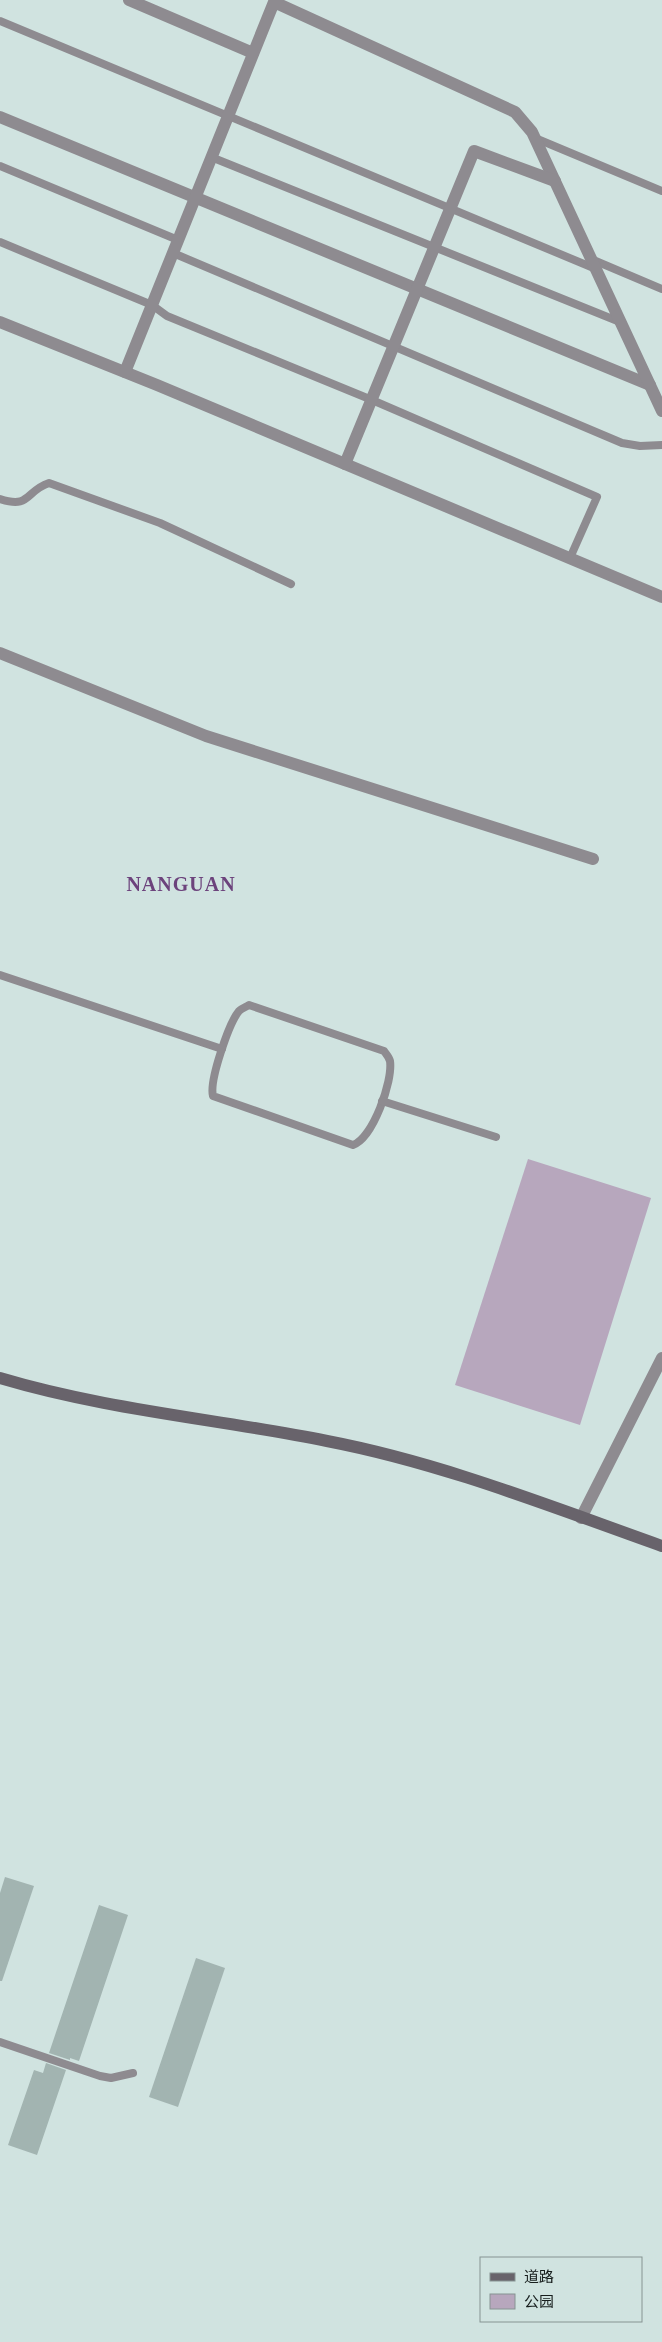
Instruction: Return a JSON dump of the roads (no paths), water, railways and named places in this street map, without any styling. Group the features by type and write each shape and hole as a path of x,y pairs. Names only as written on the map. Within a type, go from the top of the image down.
{"street":[{"path":"129,0 253,53"},
{"path":"125,372 274,2 516,112 535,138 662,411"},
{"path":"0,117 650,385"},
{"path":"345,464 474,151 555,181"},
{"path":"0,322 125,372 662,597"},
{"path":"0,653 206,736 592,859"},
{"path":"581,1518 662,1358"},
{"path":"0,1378 72,1398 336,1443 439,1469 662,1546"}],"lane":[{"path":"0,21 451,208 662,289"},
{"path":"535,138 662,191"},
{"path":"212,157 621,322"},
{"path":"0,166 178,240"},
{"path":"0,242 152,305 167,316 372,400 597,497 570,558"},
{"path":"173,253 622,443 640,446 662,445"},
{"path":"0,499 17,503 26,500 37,488 49,483 160,524 291,584"},
{"path":"0,975 222,1049"},
{"path":"249,1005 384,1051 390,1062 382,1101 369,1132 360,1143 353,1145 213,1096 213,1083 222,1049 238,1012 249,1005"},
{"path":"382,1101 496,1137"},
{"path":"0,2042 100,2076 111,2078 133,2073"}],"district":[{"name":"NANGUAN","path":"181,884"}]}
